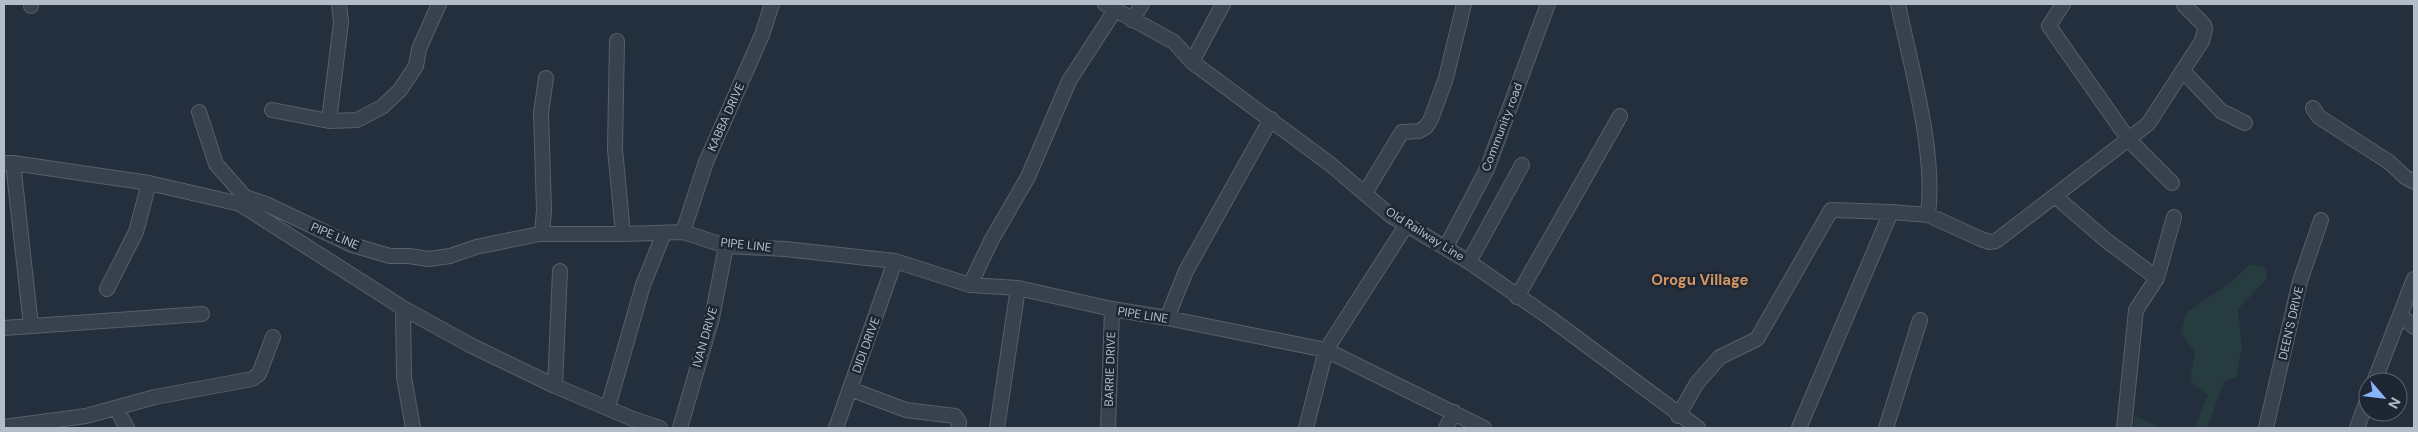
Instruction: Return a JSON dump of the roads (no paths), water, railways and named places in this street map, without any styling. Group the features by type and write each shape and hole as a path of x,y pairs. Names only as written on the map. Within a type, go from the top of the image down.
{"street":[{"path":"329,121 341,22 339,4"},
{"path":"272,110 329,121 357,120 382,107 400,90 416,66 419,49 439,4"},
{"name":"KABBA DRIVE","path":"683,232 706,162 762,35 772,4"},
{"path":"1132,20 1142,4"},
{"path":"1192,62 1223,4"},
{"path":"1365,193 1402,132 1419,131 1426,127 1431,120 1446,78 1464,4"},
{"name":"Community road","path":"1446,247 1487,169 1548,4"},
{"path":"1898,4 1927,148 1931,191 1928,215"},
{"path":"2063,4 2049,26 2129,140 2172,183"},
{"path":"1678,416 1696,383 1720,357 1757,339 1831,210 1928,215 1989,242 1996,241 2129,140 2148,124 2202,41 2204,25 2184,5"},
{"path":"970,285 992,238 1028,177 1069,81 1110,7"},
{"name":"Old Railway Line","path":"1110,7 1174,42 1192,62 1271,119 1390,215 1446,247 1550,318 1678,416 1698,428"},
{"path":"617,41 616,149 623,234"},
{"path":"2182,71 2221,110 2245,123"},
{"path":"542,234 544,210 541,113 546,78"},
{"path":"2313,108 2319,117 2334,128 2389,162 2405,177 2414,182"},
{"path":"198,112 216,164 243,201 402,308 470,345 555,386 608,407 632,419 660,428"},
{"path":"1517,297 1620,116"},
{"path":"1167,318 1186,272 1271,119"},
{"path":"8,163 31,326"},
{"name":"PIPE LINE","path":"8,163 149,183 266,204 352,245 390,256 410,256 429,259 450,256 476,247 542,234 683,232 726,246 784,249 895,261 970,285 1018,288 1112,310 1167,318 1326,350 1484,428"},
{"path":"1469,262 1522,165"},
{"path":"107,289 136,232 149,183"},
{"path":"2056,197 2107,241 2157,278"},
{"path":"1799,428 1891,212"},
{"path":"2124,428 2136,310 2157,278 2174,217"},
{"name":"DEEN'S DRIVE","path":"2266,428 2300,281 2321,220"},
{"path":"1306,428 1326,350 1407,224"},
{"path":"608,407 643,285 664,233"},
{"name":"IVAN DRIVE","path":"680,428 712,318 726,246"},
{"name":"DIDI DRIVE","path":"836,428 895,261"},
{"path":"555,386 560,271"},
{"path":"2378,372 2414,279"},
{"path":"997,428 1018,288"},
{"path":"402,308 404,377 413,428"},
{"name":"BARRIE DRIVE","path":"1108,428 1112,310"},
{"path":"4,328 202,314"},
{"path":"2400,315 2414,327"},
{"path":"1886,428 1920,320"},
{"path":"4,427 86,416 155,397 240,383 252,379 259,374 273,337"},
{"path":"850,389 906,410 955,416 959,422 958,428"},
{"path":"116,408 127,428"},
{"path":"1446,428 1454,412"}],"district":[{"name":"Orogu Village","path":"1700,280"}]}
